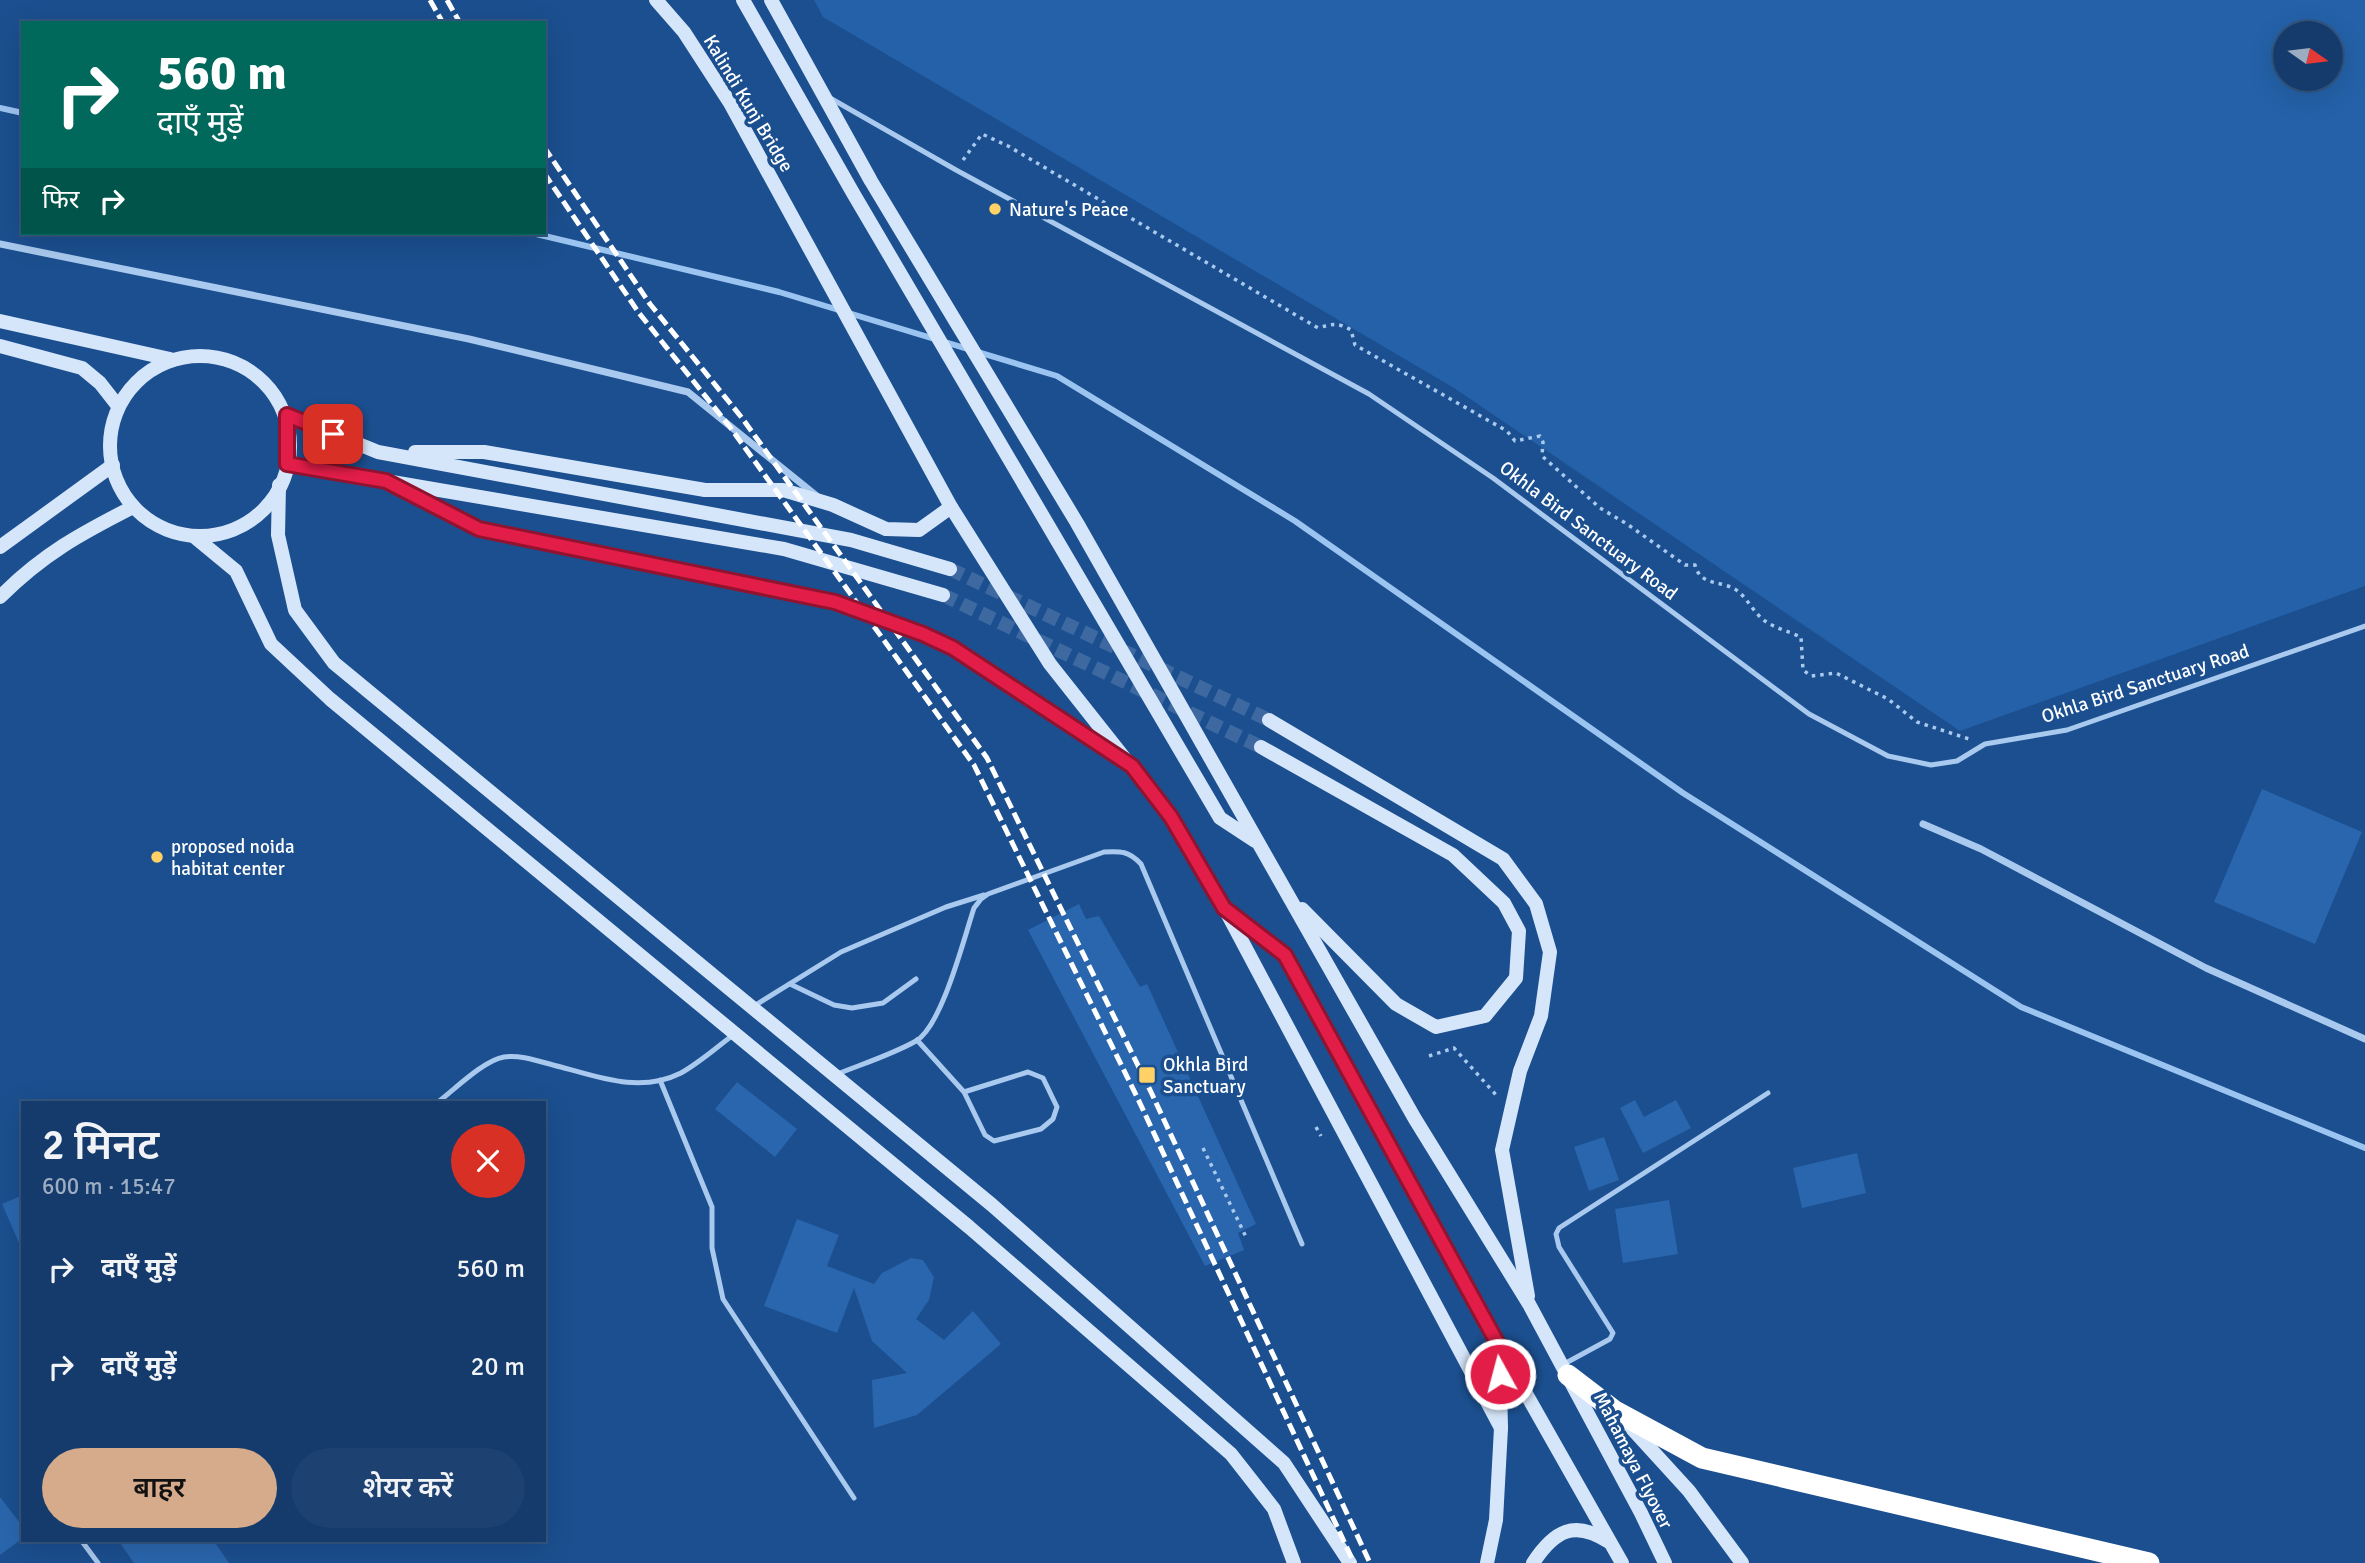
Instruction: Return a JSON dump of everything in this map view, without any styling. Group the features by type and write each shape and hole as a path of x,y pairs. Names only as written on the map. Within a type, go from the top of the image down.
{"highway":[{"path":"1566,1370 1615,1411 1702,1458 2149,1563"}],"main road":[{"name":"Kalindi Kunj Bridge","path":"656,0 684,32 730,103 951,507 1050,664 1171,817 1224,908 1501,1428"},
{"path":"743,0 853,193 1220,818 1259,844"},
{"path":"771,0 871,181 1077,523 1289,896 1396,1004 1436,1027 1485,1016 1516,978 1519,931 1504,903 1453,855 1261,747"},
{"path":"853,193 871,181"},
{"path":"0,321 170,359 206,354 241,363 269,384 287,415 287,464 279,485 262,514 231,533 196,538 161,529 133,507 114,476 109,441 118,406 140,377 170,359"},
{"path":"0,346 82,368 100,383 118,406"},
{"path":"287,415 378,452 851,540 950,569"},
{"path":"378,452 484,452 705,490 783,490 824,502 886,529 919,530 951,507"},
{"path":"287,464 784,549 943,595"},
{"path":"0,547 113,465"},
{"path":"386,481 479,529 835,602 923,634 953,648 1132,766"},
{"path":"279,485 278,535 295,610 334,663 992,1205 1284,1463 1350,1563"},
{"path":"0,597 36,563 64,544 133,507"},
{"path":"196,538 236,571 271,644 330,699 969,1227 1231,1454 1274,1509 1294,1563"},
{"path":"1269,720 1503,859 1536,904 1550,952 1541,1016 1520,1071 1502,1150 1529,1304"},
{"name":"Mahamaya Flyover","path":"1289,896 1415,1119 1529,1304 1665,1563"},
{"path":"1224,908 1285,955 1499,1346 1622,1563"},
{"path":"1487,1563 1496,1520 1501,1428 1499,1346"},
{"path":"1615,1411 1689,1491 1742,1563"},
{"path":"1533,1563 1543,1548 1556,1536 1569,1530 1598,1535 1610,1542"}],"street":[{"path":"0,244 468,339 688,392 824,502"},
{"path":"1923,824 1981,849 2206,968 2365,1039"}],"lane":[{"name":"Okhla Bird Sanctuary Road","path":"825,96 1369,394 1493,478 1810,713 1888,756 1931,765 1957,761 1985,744 2067,730 2365,626"},
{"path":"752,1007 841,952 946,907 1104,852 1121,851 1132,854 1141,864 1303,1244"},
{"path":"834,1076 918,1040 930,1029 974,908 988,894"},
{"path":"790,984 834,1005 852,1009 883,1003 916,979"},
{"path":"439,1101 484,1067 503,1057 530,1059 613,1081 634,1083 660,1080 683,1072 736,1034"},
{"path":"918,1040 964,1092 985,1135 994,1141 1041,1129 1054,1119 1057,1107 1043,1078 1028,1072 964,1092"},
{"path":"660,1080 712,1206 712,1248 723,1299 854,1498"},
{"path":"1566,1370 1610,1339 1613,1334 1559,1247 1556,1234 1559,1228 1768,1093"},
{"path":"82,1542 98,1563"}],"path":[{"path":"956,170 982,134 1008,146 1318,328 1336,323 1351,330 1355,345 1507,430 1515,441 1540,436 1543,442 1542,456 1600,508 1628,524 1685,565 1695,565 1697,573 1706,581 1722,583 1737,590 1764,621 1801,637 1803,670 1811,676 1836,673 1888,699 1917,722 1985,744"},
{"path":"1429,1056 1454,1048 1510,1111"},
{"path":"1316,1127 1321,1136"},
{"path":"1203,1148 1246,1237"}],"shaded area":[{"path":"814,0 2365,0 2365,586 1960,731 1454,388 823,17"}],"building":[{"path":"2262,789 2362,832 2315,944 2214,902"},
{"name":"Okhla Bird Sanctuary","path":"1079,904 1086,919 1099,916 1140,987 1147,984 1256,1224 1238,1233 1244,1250 1205,1266 1028,930"},
{"path":"737,1082 797,1129 775,1157 715,1109"},
{"path":"1635,1100 1644,1117 1676,1100 1691,1128 1643,1153 1620,1108"},
{"path":"1604,1137 1619,1180 1589,1191 1574,1147"},
{"path":"1857,1153 1866,1193 1802,1208 1793,1168"},
{"path":"21,1196 21,1247 2,1204"},
{"path":"1669,1200 1678,1254 1623,1263 1615,1209"},
{"path":"797,1219 839,1235 827,1266 874,1284 882,1273 911,1258 923,1260 934,1277 929,1300 916,1319 944,1340 973,1311 1001,1344 917,1415 874,1428 872,1380 907,1373 872,1341 854,1288 837,1333 764,1306"},
{"path":"0,1497 21,1524 21,1539 0,1555"},
{"path":"119,1542 214,1542 229,1563 134,1563"}],"waterway":[{"path":"0,108 21,113"},
{"path":"540,235 779,292 1057,376 1295,521 1683,793 2021,1007 2365,1148"}],"tunnel":[{"path":"950,569 1269,720"},
{"path":"943,595 1261,747"}],"railway":[{"path":"430,0 442,21"},
{"path":"447,0 459,21"},
{"path":"546,150 650,304 742,418 987,758 1151,1092 1370,1563"},
{"path":"546,176 639,313 730,427 974,765 1138,1099 1354,1563"}],"place":[{"name":"Nature's Peace","path":"995,209"},
{"name":"proposed noida habitat center","path":"157,857"},
{"name":"Okhla Bird Sanctuary","path":"1147,1075"}],"route":[{"path":"333,434 287,415 287,464 386,481 479,529 835,602 923,634 953,648 1132,766 1171,817 1224,908 1285,955 1499,1346 1500,1374"}]}
